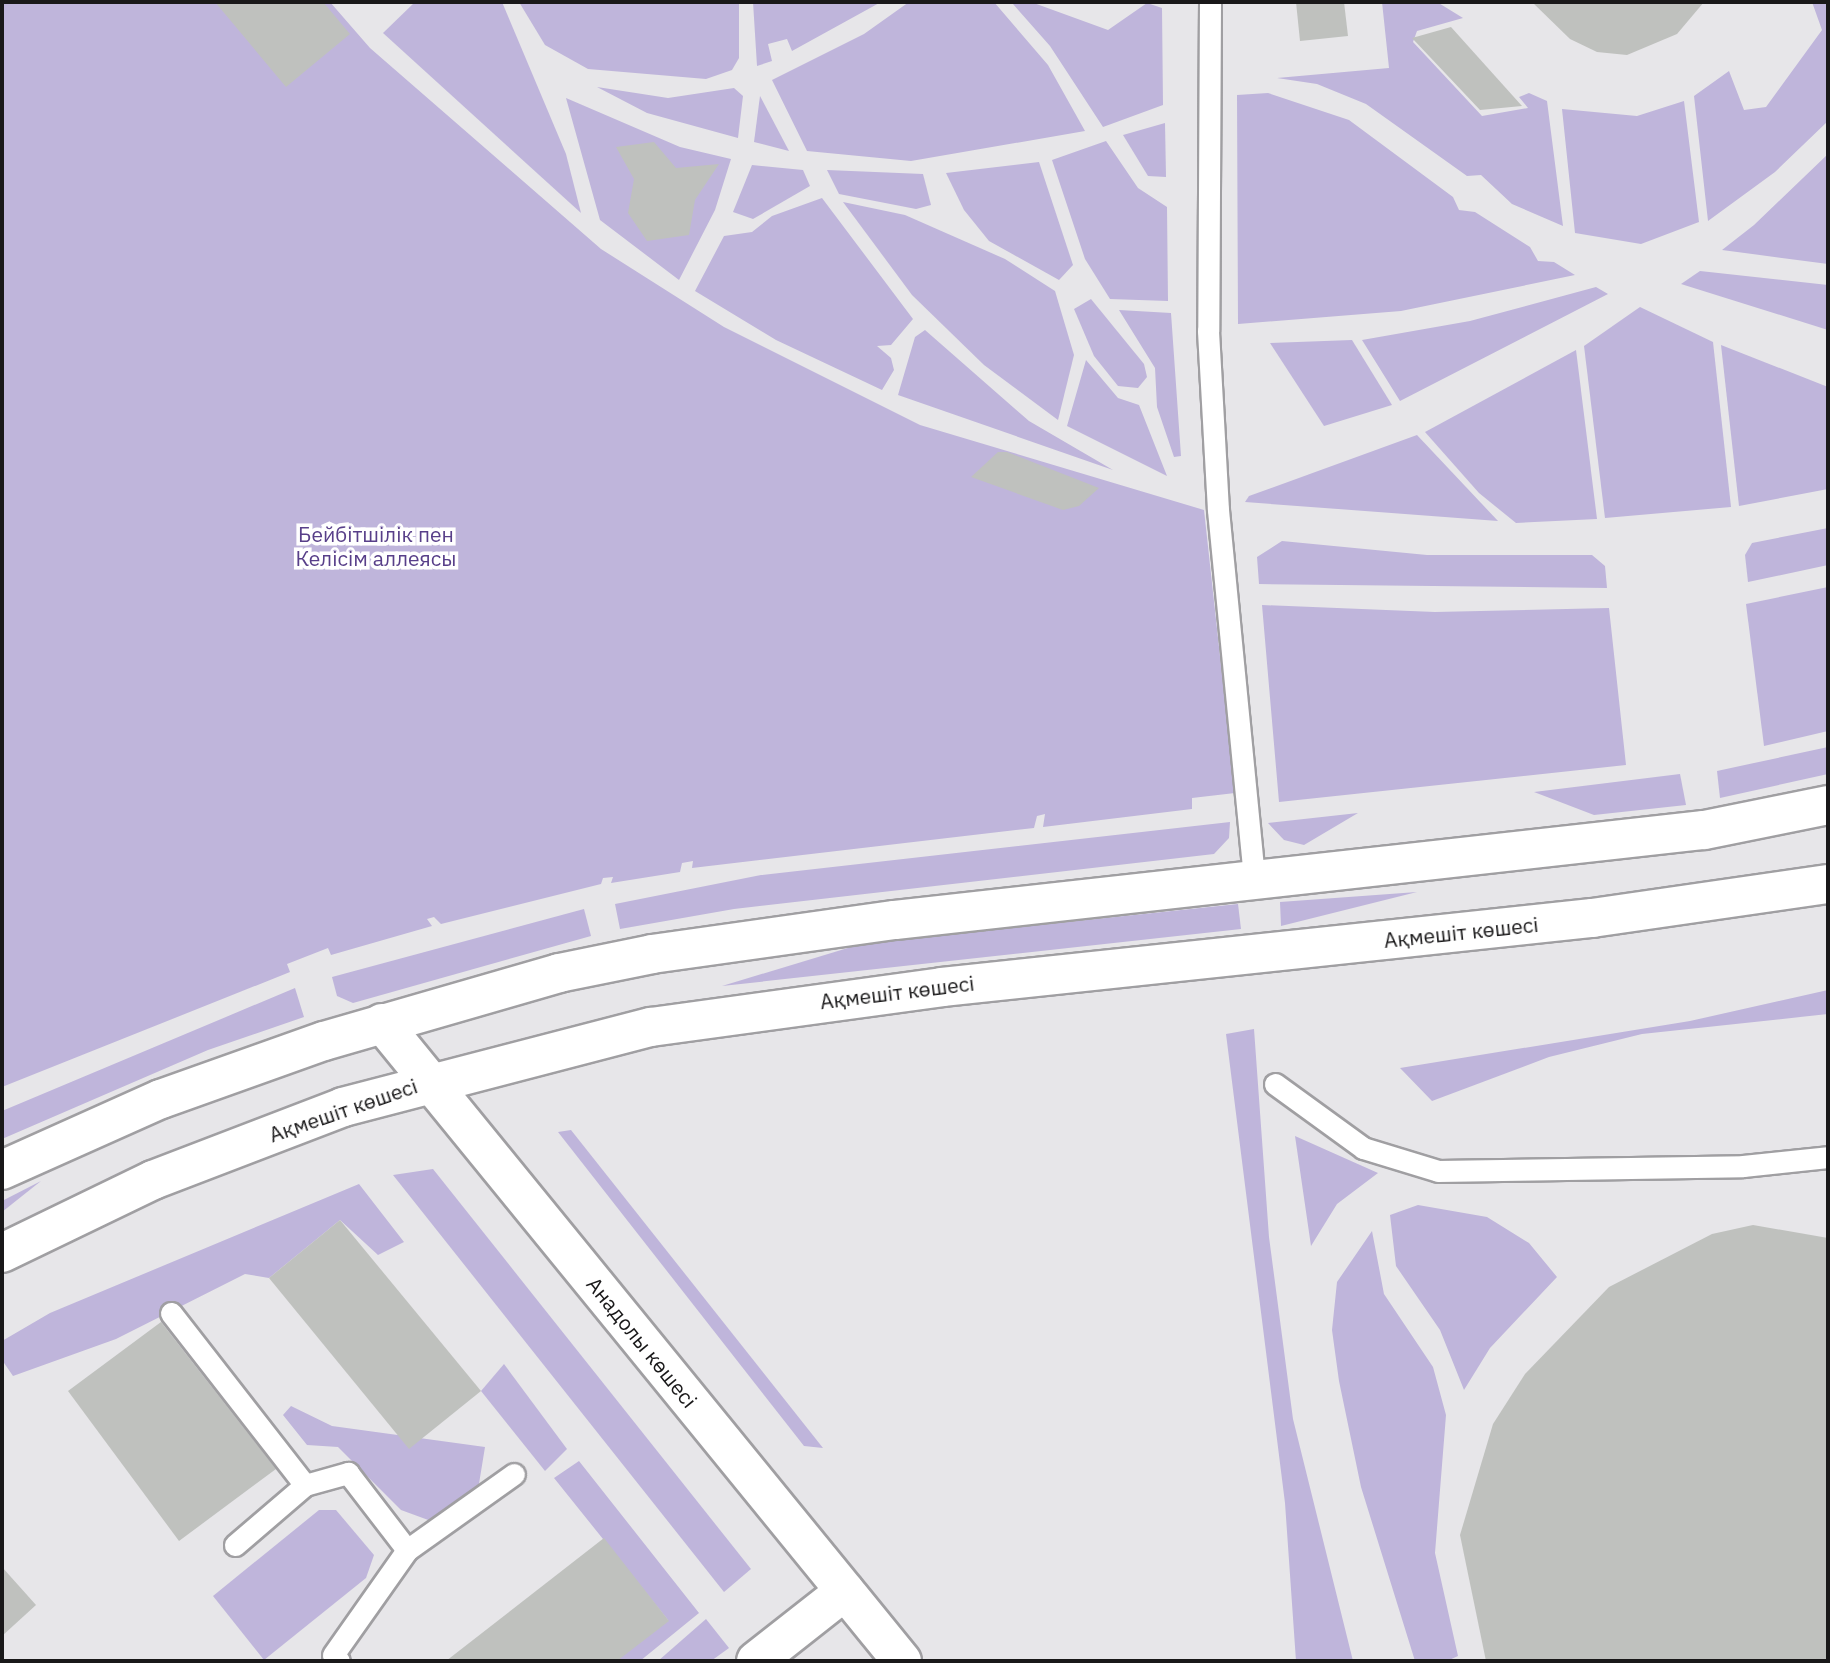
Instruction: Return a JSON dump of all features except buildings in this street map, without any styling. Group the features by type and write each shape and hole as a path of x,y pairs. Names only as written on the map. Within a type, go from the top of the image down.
{"street":[{"path":"2,1169 173,1094 382,1023 652,954 881,921 1255,884 1703,830 1828,806"},
{"name":"Ақмешіт көшесі","path":"2,1252 165,1175 429,1081 651,1027 788,1005 1592,918 1828,884"},
{"name":"Анадолы көшесі","path":"382,1023 902,1661"},
{"path":"756,1661 845,1591"}],"lane":[{"path":"1210,2 1208,331 1218,510 1255,884"},
{"path":"1275,1084 1363,1148 1438,1171 1743,1166 1828,1157"},
{"path":"171,1313 304,1485"},
{"path":"235,1545 304,1485 348,1473 407,1550"},
{"path":"339,1661 333,1655 407,1550 514,1474"}],"green space":[{"name":"Бейбітшілік пен Келісім аллеясы","path":"2,2 330,2 370,48 601,249 724,327 920,425 1204,510 1235,793 1192,798 1192,809 1043,827 1045,814 1037,816 1034,828 692,868 693,861 682,863 680,872 611,883 613,877 603,878 601,884 441,924 434,917 427,919 432,926 331,955 328,948 287,964 290,972 2,1087"},
{"path":"415,2 502,2 566,154 581,213 383,33"},
{"path":"519,2 739,2 739,58 732,70 706,79 588,69 545,45"},
{"path":"753,2 881,2 792,51 787,39 768,44 772,61 757,66"},
{"path":"909,2 994,2 1048,65 1085,131 911,161 807,151 772,80 864,34"},
{"path":"1031,2 1108,30 1147,3 1162,8 1163,105 1103,127 1050,46 1013,4"},
{"path":"1382,2 1437,2 1463,18 1417,31 1413,42 1482,116 1528,108 1519,97 1529,93 1547,101 1563,226 1512,204 1481,175 1467,176 1366,104 1317,84 1277,78 1389,68"},
{"path":"1812,2 1828,2 1828,121 1775,172 1708,221 1694,96 1729,71 1744,110 1766,107 1822,30"},
{"path":"597,87 668,98 734,88 743,96 738,138 647,113"},
{"path":"1268,93 1349,120 1453,197 1459,210 1475,212 1530,247 1538,261 1554,262 1575,275 1401,311 1238,324 1237,95"},
{"path":"760,96 789,151 754,142"},
{"path":"566,98 680,147 731,159 715,210 679,280 600,220"},
{"path":"1684,101 1699,222 1641,244 1575,233 1562,109 1637,116"},
{"path":"1165,123 1166,177 1148,176 1123,135"},
{"path":"1106,141 1138,188 1167,207 1168,301 1110,299 1085,259 1052,160"},
{"path":"1828,154 1828,264 1722,250 1754,225"},
{"path":"1039,162 1073,265 1059,280 989,241 964,210 946,173"},
{"path":"752,165 803,170 810,186 753,219 733,212"},
{"path":"827,170 923,174 931,205 916,209 839,194"},
{"path":"822,198 913,319 891,345 877,346 891,358 894,370 882,390 776,340 695,291 724,236 752,232 772,216"},
{"path":"843,202 905,215 1005,259 1055,291 1074,355 1058,420 984,365 912,295"},
{"path":"1700,271 1828,285 1828,330 1681,284"},
{"path":"1596,287 1608,294 1400,401 1362,340 1470,321"},
{"path":"1091,299 1144,364 1147,377 1138,388 1118,386 1094,356 1074,309"},
{"path":"1640,307 1713,342 1731,507 1605,518 1584,346"},
{"path":"1119,310 1171,313 1181,456 1174,457 1157,407 1155,368"},
{"path":"925,330 1029,421 1113,470 898,395 915,337"},
{"path":"1352,340 1392,405 1324,426 1270,343"},
{"path":"1721,345 1828,387 1828,489 1739,506"},
{"path":"1576,350 1597,519 1516,523 1479,493 1425,432"},
{"path":"1086,360 1118,398 1139,405 1167,476 1067,426"},
{"path":"1417,435 1498,521 1245,502 1249,496"},
{"path":"1828,528 1828,565 1748,582 1745,555 1752,543"},
{"path":"1282,541 1427,555 1592,555 1605,566 1607,588 1259,584 1257,557"},
{"path":"1828,587 1828,731 1764,746 1746,604"},
{"path":"1262,605 1435,612 1609,608 1626,765 1279,802"},
{"path":"1828,747 1828,774 1720,798 1717,771"},
{"path":"1680,774 1686,805 1594,815 1534,792"},
{"path":"1358,813 1304,845 1284,840 1268,823"},
{"path":"1230,822 1229,838 1214,854 734,909 620,929 615,904 761,875"},
{"path":"1417,892 1281,926 1280,902"},
{"path":"1238,904 1241,929 722,986 861,944"},
{"path":"584,909 591,936 353,1003 337,996 332,977"},
{"path":"295,988 304,1017 208,1050 2,1139 2,1111"},
{"path":"1828,990 1828,1014 1642,1034 1549,1057 1432,1101 1400,1068 1690,1021"},
{"path":"1254,1029 1269,1237 1293,1419 1353,1661 1296,1661 1285,1503 1226,1034"},
{"path":"571,1130 823,1448 804,1446 558,1132"},
{"path":"1295,1136 1378,1173 1337,1204 1311,1246"},
{"path":"433,1169 751,1569 724,1592 393,1175"},
{"path":"41,1181 2,1212 2,1201"},
{"path":"359,1184 404,1242 378,1255 340,1220 269,1278 245,1274 116,1339 13,1376 2,1360 2,1341 50,1313"},
{"path":"1418,1205 1487,1217 1529,1243 1557,1277 1490,1348 1464,1390 1440,1330 1396,1266 1390,1215"},
{"path":"1372,1231 1384,1294 1433,1367 1446,1415 1435,1553 1458,1656 1447,1661 1415,1661 1361,1487 1339,1381 1332,1330 1337,1282"},
{"path":"504,1364 567,1449 545,1471 481,1391"},
{"path":"291,1406 332,1426 485,1447 477,1496 431,1521 401,1510 338,1447 307,1445 283,1415"},
{"path":"579,1461 699,1613 640,1661 615,1661 668,1620 554,1478"},
{"path":"319,1510 336,1510 374,1555 366,1578 264,1660 213,1596"},
{"path":"706,1619 729,1648 711,1661 658,1661"}]}
